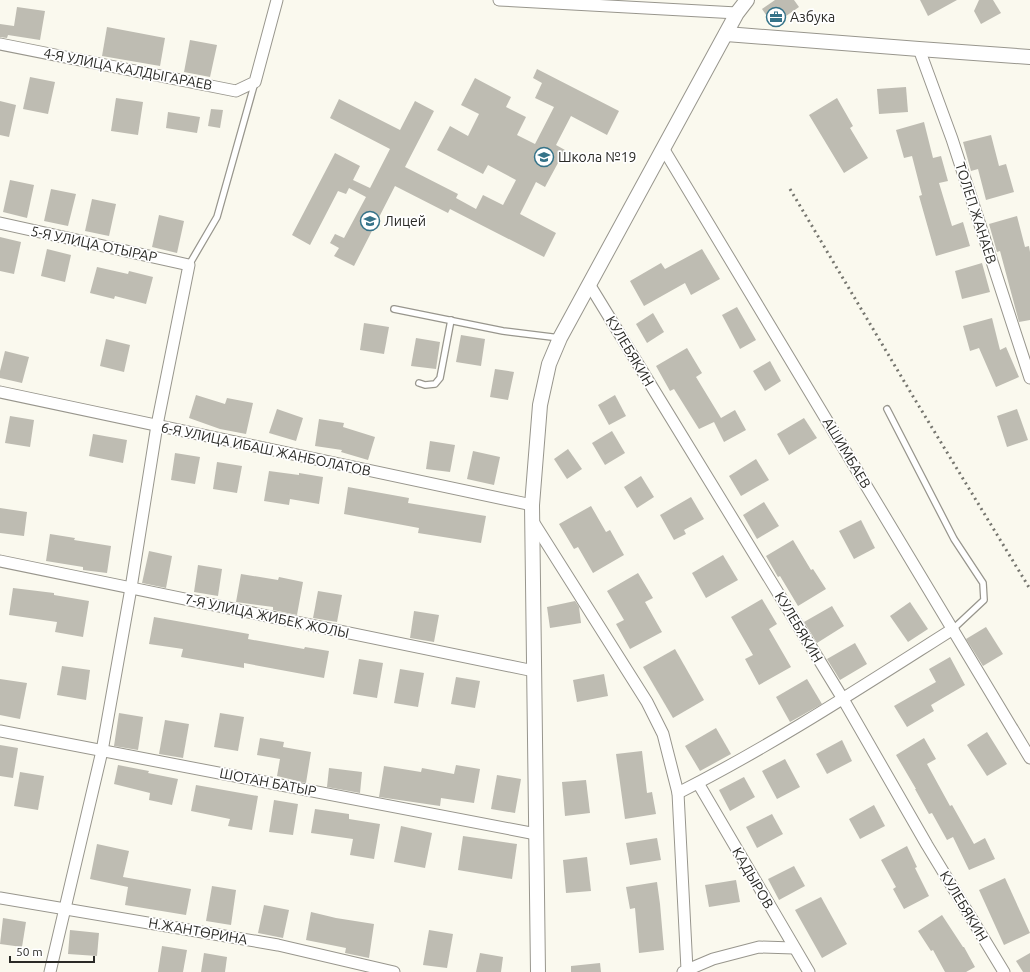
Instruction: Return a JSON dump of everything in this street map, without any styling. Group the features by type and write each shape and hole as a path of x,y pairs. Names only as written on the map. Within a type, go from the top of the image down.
{"street":[{"path":"255,82 277,0"},
{"path":"499,0 672,5 737,13"},
{"path":"538,972 532,505 540,405 549,364 560,338 737,13 747,0"},
{"path":"726,34 1030,57"},
{"name":"4-Я УЛИЦА КАЛДЫГАРАЕВ","path":"0,44 236,90 255,82"},
{"name":"ТОЛЕП ЖАНАЕВ","path":"919,49 955,146 1030,378"},
{"name":"АШИМБАЕВ","path":"663,148 1030,758"},
{"name":"5-Я УЛИЦА ОТЫРАР","path":"0,223 189,265"},
{"path":"50,972 102,750 131,588 157,425 189,265"},
{"name":"КУЛЕБЯКИН","path":"589,284 843,699 927,845 1004,972"},
{"name":"6-Я УЛИЦА ИБАШ ЖАНБОЛАТОВ","path":"0,392 532,505"},
{"path":"532,520 647,702 663,734 678,793 685,971 713,959 759,947 794,948"},
{"name":"7-Я УЛИЦА ЖИБЕК ЖОЛЫ","path":"0,561 534,671"},
{"path":"678,793 746,756 843,699 953,629"},
{"name":"ШОТАН БАТЫР","path":"0,731 536,834"},
{"name":"КАДЫРОВ","path":"698,783 809,972"},
{"name":"Н.ЖАНТӨРИНА","path":"0,898 278,945 394,972"}],"lane":[{"path":"189,265 217,217 255,82"},
{"path":"394,309 503,330 560,338"},
{"path":"419,383 425,385 435,384 440,378 451,320"},
{"path":"887,409 954,539 983,583 984,600 953,629"}],"building":[{"name":"Азбука","path":"775,0 794,0 799,7 773,25 762,9"},
{"path":"920,0 957,0 928,16"},
{"path":"979,0 993,0 1001,13 981,24 974,11"},
{"path":"17,7 45,11 40,40 8,35 7,38 0,37 0,24 14,26"},
{"path":"107,27 165,38 160,66 102,56"},
{"path":"190,40 217,45 210,77 184,72"},
{"path":"537,69 619,111 607,135 571,116 556,145 565,150 545,187 536,182 520,214 556,233 544,257 450,209 448,213 395,186 354,266 334,256 339,248 330,243 335,234 344,238 366,197 349,188 346,194 338,191 310,245 292,235 335,153 360,166 353,180 370,188 390,149 330,118 339,99 400,130 415,101 434,111 405,167 458,194 456,198 476,209 483,195 503,205 516,180 488,165 483,174 437,150 450,126 468,136 479,114 461,105 475,78 511,97 506,107 526,117 517,135 535,144 554,107 535,98 542,83 533,78"},
{"path":"30,77 55,82 48,114 23,109"},
{"path":"906,87 908,112 879,114 877,89"},
{"path":"116,98 143,102 138,135 111,131"},
{"path":"837,98 853,126 850,128 868,158 844,173 809,115"},
{"path":"0,101 16,105 9,137 0,135"},
{"path":"211,109 223,110 220,128 208,126"},
{"path":"168,112 200,117 197,133 166,128"},
{"path":"924,122 933,158 941,156 948,181 939,183 952,226 963,222 970,246 936,256 919,196 922,195 912,156 904,158 896,130"},
{"path":"991,135 999,166 1006,164 1014,192 986,200 978,169 971,171 963,142"},
{"path":"10,180 34,185 27,218 3,212"},
{"path":"51,189 76,194 68,226 44,221"},
{"path":"92,199 116,204 109,236 85,231"},
{"path":"159,215 184,221 177,253 152,247"},
{"path":"1017,216 1025,247 1029,246 1030,252 1030,320 1019,322 1000,251 997,252 989,224"},
{"path":"0,237 21,242 14,274 0,271"},
{"path":"47,249 71,255 65,282 41,276"},
{"path":"702,249 720,279 691,295 685,283 644,306 630,281 661,263 665,269"},
{"path":"982,263 990,292 962,299 955,271"},
{"path":"97,267 128,274 129,271 153,277 146,304 115,296 114,299 90,293"},
{"path":"737,307 756,340 740,349 722,315"},
{"path":"653,313 664,332 647,343 636,324"},
{"path":"992,318 1000,350 1006,347 1019,377 996,387 979,348 970,351 963,326"},
{"path":"364,323 389,327 384,354 360,350"},
{"path":"461,335 485,339 481,366 456,362"},
{"path":"416,338 440,342 436,369 411,366"},
{"path":"106,339 130,345 124,372 100,366"},
{"path":"687,348 702,373 696,377 721,418 735,410 746,430 724,442 714,422 699,429 674,389 670,391 656,366"},
{"path":"5,351 29,357 22,383 0,378 0,371"},
{"path":"770,361 781,381 765,391 753,371"},
{"path":"495,369 514,372 508,400 490,397"},
{"path":"196,395 225,404 227,398 253,403 246,434 220,429 189,418"},
{"path":"615,395 626,416 609,425 598,405"},
{"path":"277,409 303,418 296,441 269,433"},
{"path":"1017,409 1028,440 1007,447 997,416"},
{"path":"10,416 34,420 30,447 5,443"},
{"path":"804,418 817,438 789,455 777,434"},
{"path":"319,419 344,423 343,427 375,437 368,460 341,452 342,450 315,446"},
{"path":"612,431 625,453 605,465 592,443"},
{"path":"93,434 127,440 123,463 89,456"},
{"path":"430,441 455,445 450,472 426,469"},
{"path":"568,449 582,469 567,479 554,459"},
{"path":"473,451 500,457 494,485 467,479"},
{"path":"175,453 200,457 195,484 171,480"},
{"path":"756,459 769,480 741,496 729,476"},
{"path":"217,462 242,466 237,493 213,489"},
{"path":"269,471 299,475 299,473 323,477 319,504 290,499 289,505 264,501"},
{"path":"641,476 654,497 637,508 624,487"},
{"path":"348,487 409,498 408,503 486,516 481,543 418,533 419,528 344,514"},
{"path":"691,497 704,519 684,530 686,534 674,540 660,515"},
{"path":"764,502 779,526 757,539 743,515"},
{"path":"591,506 606,532 610,530 624,555 593,573 578,547 574,549 559,524"},
{"path":"0,508 27,512 24,536 0,533"},
{"path":"861,520 875,548 854,559 839,531"},
{"path":"50,534 75,538 74,540 111,546 107,573 83,570 83,567 46,561"},
{"path":"793,540 811,570 813,569 826,589 798,606 780,576 778,577 766,556"},
{"path":"149,551 172,556 166,588 142,583"},
{"path":"723,555 738,580 706,598 692,573"},
{"path":"198,565 222,569 218,596 194,592"},
{"path":"638,573 653,598 645,602 662,632 630,649 616,624 624,620 607,591"},
{"path":"241,574 278,580 279,577 303,582 297,615 273,610 273,607 236,602"},
{"path":"13,588 54,593 54,595 89,601 83,637 55,632 57,622 9,615"},
{"path":"318,591 342,595 337,622 313,618"},
{"path":"762,599 777,624 769,629 791,667 759,685 745,659 753,655 731,617"},
{"path":"575,601 579,607 581,623 550,628 547,607"},
{"path":"910,602 928,629 908,642 890,616"},
{"path":"832,606 844,626 817,643 804,622"},
{"path":"414,611 439,615 434,642 410,638"},
{"path":"154,617 249,634 248,639 304,649 305,647 329,651 324,678 244,663 244,668 181,657 183,649 149,644"},
{"path":"986,627 1003,654 983,666 966,639"},
{"path":"855,643 867,664 840,680 827,659"},
{"path":"675,649 704,700 673,718 643,667"},
{"path":"950,657 965,685 931,705 934,711 907,727 894,706 936,682 929,669"},
{"path":"359,659 383,663 377,698 353,694"},
{"path":"62,666 90,670 86,700 57,695"},
{"path":"400,669 424,673 418,707 394,703"},
{"path":"604,674 608,696 577,702 573,680"},
{"path":"456,677 480,681 475,708 451,704"},
{"path":"0,679 27,683 20,719 0,715"},
{"path":"807,679 822,704 790,722 776,697"},
{"path":"119,713 143,717 138,750 114,746"},
{"path":"220,713 244,717 238,751 214,747"},
{"path":"165,720 189,724 183,758 159,754"},
{"path":"716,728 731,754 700,771 685,746"},
{"path":"987,732 1007,764 987,776 967,745"},
{"path":"260,738 284,742 283,747 311,752 306,783 277,776 280,759 257,755"},
{"path":"924,738 936,759 927,764 950,806 952,805 974,844 985,838 995,859 969,870 953,837 947,840 932,813 929,814 896,755"},
{"path":"842,740 852,761 827,774 816,754"},
{"path":"0,745 18,748 13,778 0,776"},
{"path":"642,751 647,793 652,792 656,814 625,819 616,754"},
{"path":"785,759 800,787 777,799 762,771"},
{"path":"118,765 149,771 148,773 178,779 172,805 149,800 150,793 114,784"},
{"path":"456,765 480,769 474,803 441,798 440,806 379,797 384,766 421,772 422,768 454,774"},
{"path":"329,768 362,772 360,793 327,787"},
{"path":"20,772 44,776 38,810 14,806"},
{"path":"497,775 521,779 515,813 491,809"},
{"path":"744,777 755,797 730,811 719,790"},
{"path":"586,780 590,813 565,816 562,782"},
{"path":"196,785 258,796 252,830 228,826 230,819 191,811"},
{"path":"274,800 298,804 293,835 269,832"},
{"path":"874,805 885,826 860,839 849,819"},
{"path":"315,809 349,814 349,819 380,824 374,859 350,855 353,839 311,833"},
{"path":"772,814 783,834 757,848 746,827"},
{"path":"401,826 432,833 425,868 394,862"},
{"path":"463,836 517,844 512,879 458,870"},
{"path":"657,838 661,860 630,865 626,843"},
{"path":"97,844 129,851 123,877 191,889 186,915 125,905 128,887 90,879"},
{"path":"907,846 917,867 915,868 929,896 904,909 893,889 896,887 881,860"},
{"path":"587,857 591,891 566,893 563,860"},
{"path":"794,866 805,886 779,900 768,879"},
{"path":"1005,878 1030,933 1004,945 979,890"},
{"path":"736,880 740,902 709,907 705,885"},
{"path":"657,882 664,950 639,953 635,908 630,909 626,887"},
{"path":"212,886 236,890 231,925 206,921"},
{"path":"821,897 847,944 822,958 795,910"},
{"path":"264,905 289,910 283,938 258,933"},
{"path":"311,912 336,918 374,924 369,958 345,953 346,948 306,940"},
{"path":"942,915 964,947 975,967 966,972 945,972 933,950 931,951 918,931"},
{"path":"3,918 26,922 22,947 0,944"},
{"path":"70,930 99,933 97,956 68,954"},
{"path":"429,930 453,934 447,968 423,965"},
{"path":"162,946 187,950 183,972 158,972"},
{"path":"204,953 227,957 225,972 201,972"},
{"path":"480,953 503,957 501,972 476,972"},
{"path":"1030,953 1030,972 1023,972 1016,961"},
{"path":"600,963 601,972 571,972 571,966"}],"railway":[{"path":"790,189 914,398 1030,589"}],"place":[{"name":"Азбука","path":"776,17"},
{"name":"Школа №19","path":"544,157"},
{"name":"Лицей","path":"370,221"}]}
